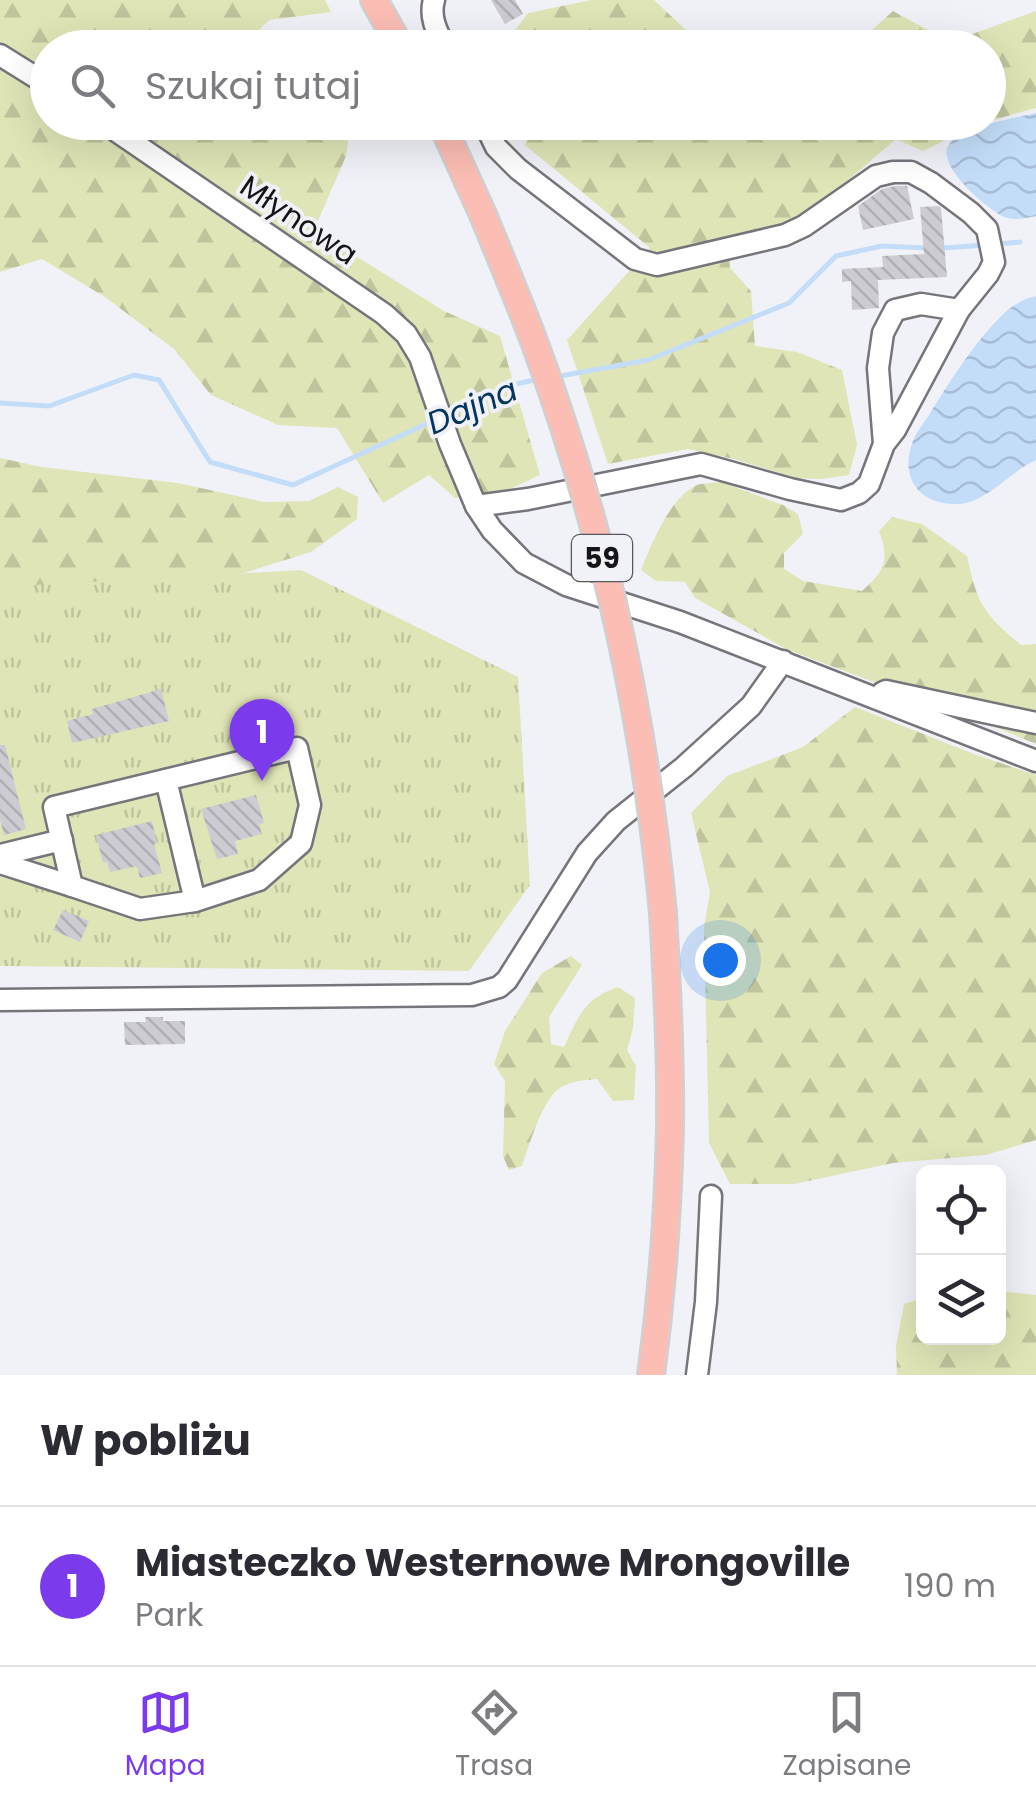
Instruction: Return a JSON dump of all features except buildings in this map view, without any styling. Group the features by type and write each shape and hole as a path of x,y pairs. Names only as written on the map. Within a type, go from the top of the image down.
{"main road":[{"path":"374,0 391,30"},
{"name":"59","path":"448,140 536,346 579,478 622,639 643,745 663,913 669,1039 670,1129 652,1375"}],"street":[{"path":"434,0 436,30"},
{"path":"0,56 30,74"},
{"name":"Młynowa","path":"128,140 384,314 406,334 420,357 476,506"},
{"path":"493,140 518,169 634,259 657,265 785,236 876,176 893,172 911,172 931,183 987,229 994,262 959,310 860,493 840,500 701,464 476,506 524,564 566,585 680,622 1036,761"},
{"path":"884,444 878,368 883,333 894,310 921,304 959,310"},
{"path":"0,1000 472,995 498,987 515,970 587,853 616,821 684,768 751,706 783,662"},
{"path":"878,698 886,691 1036,723"},
{"path":"0,863 140,909 196,901 260,880 301,843 310,805 297,748 54,808 72,886"},
{"path":"166,780 196,901"},
{"path":"0,855 62,840"},
{"path":"697,1375 706,1302 711,1196"}],"green space":[{"path":"0,0 325,0 331,12 270,20 258,30 30,30 30,140 348,140 346,156 314,230 444,311 500,336 540,475 510,489 455,498 429,475 383,503 337,428 278,425 211,395 174,349 105,297 42,259 0,272"},
{"path":"591,0 654,0 686,30 515,30 528,13"},
{"path":"893,11 928,30 872,30"},
{"path":"1036,11 1036,108 1006,116 1006,30 983,30"},
{"path":"527,140 895,140 799,218 728,238 730,268 751,291 755,346 797,352 842,370 857,445 849,475 796,478 688,449 608,464 567,340 650,248 525,145"},
{"path":"898,140 944,140 923,151"},
{"path":"0,458 42,467 178,483 264,502 309,501 338,487 358,497 357,519 311,552 215,582 0,608"},
{"path":"721,482 798,514 803,534 784,553 784,569 803,581 862,591 883,564 879,531 892,517 922,524 967,556 974,586 990,616 1021,645 1036,644 1036,744 788,650 695,598 685,582 656,581 641,570 678,500 697,485"},
{"path":"301,570 518,677 530,885 469,971 0,966 0,587"},
{"path":"855,707 1036,775 1036,1140 986,1155 893,1163 794,1184 730,1184 709,1143 704,927 710,892 691,813 727,776 803,747"},
{"path":"571,956 582,965 549,1017 551,1044 564,1047 584,1010 597,997 618,987 635,998 627,1050 636,1066 634,1100 613,1101 597,1079 561,1087 541,1115 522,1166 509,1170 503,1156 505,1081 494,1064 505,1031 542,973"},
{"path":"1006,1292 1036,1295 1036,1375 897,1375 896,1346 904,1304 916,1300 916,1345 1006,1345"}],"water":[{"path":"1036,113 1036,216 1020,219 997,213 966,187 950,165 948,146 953,140 1006,140 1006,120"},
{"path":"1036,296 1036,460 977,499 955,504 931,499 915,486 910,476 909,454 916,434 988,331 1012,307"}],"waterway":[{"name":"Dajna","path":"996,244 1020,242"},
{"name":"Dajna","path":"942,248 986,245"},
{"name":"Dajna","path":"555,377 648,360 789,303 836,256 882,246 926,248"},
{"name":"Dajna","path":"0,403 49,406 134,375 159,380 210,462 293,485 437,419"},
{"name":"Dajna","path":"447,415 516,384 539,379"}],"place":[{"name":"Miasteczko Westernowe Mrongoville","path":"262,781"}]}
